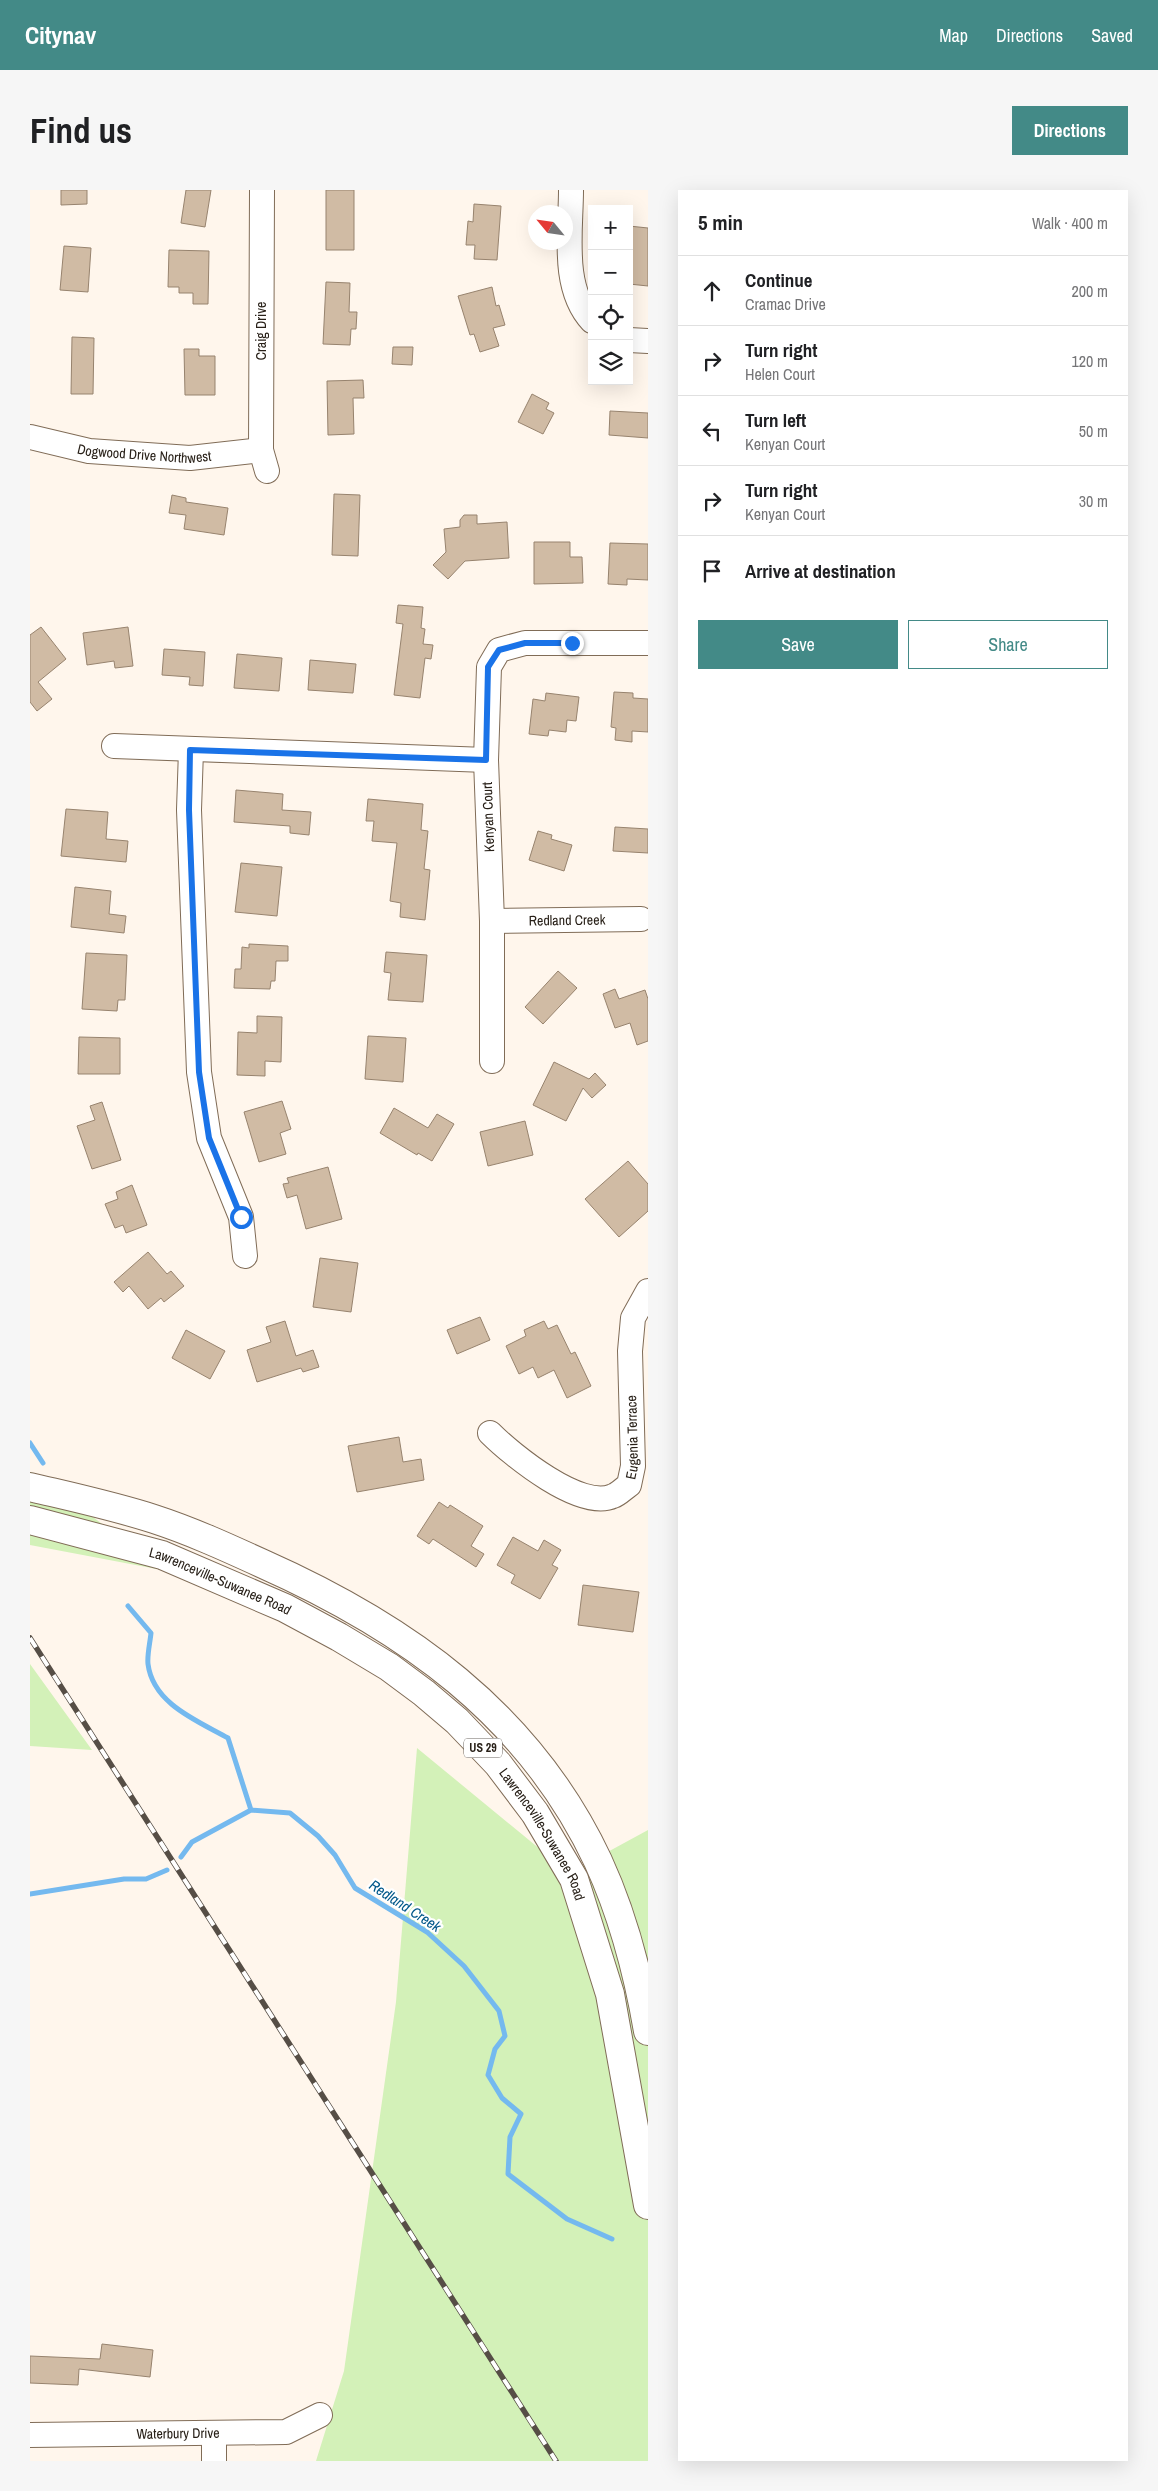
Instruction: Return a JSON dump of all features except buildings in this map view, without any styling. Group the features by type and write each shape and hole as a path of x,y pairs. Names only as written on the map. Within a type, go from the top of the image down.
{"main road":[{"name":"US 29","path":"30,1487 155,1520 230,1549 312,1585 379,1623 430,1658 477,1695 534,1760 568,1806 598,1861 622,1921 648,2031"},
{"name":"Lawrenceville-Suwanee Road","path":"40,1522 162,1555 226,1581 312,1622 389,1667 424,1693 457,1721 498,1764 535,1813 574,1879 610,1994 648,2206"}],"street":[{"name":"Craig Drive","path":"262,190 264,460"},
{"path":"571,190 572,278 577,296 588,314"},
{"path":"633,340 648,342"},
{"name":"Dogwood Drive Northwest","path":"30,437 89,451 190,458 264,460"},
{"name":"Kenyan Court","path":"492,1061 492,921 486,760 488,667 499,650 525,643 648,643"},
{"path":"114,746 486,760"},
{"path":"190,750 189,810 199,1072 209,1138 241,1217 245,1256"},
{"name":"Redland Creek","path":"492,921 641,919"},
{"name":"Eugenia Terrace","path":"490,1433 506,1448 564,1488 592,1499 613,1497 629,1485 633,1466 630,1351 632,1318 648,1290"},
{"name":"Waterbury Drive","path":"30,2435 286,2432 320,2416"},
{"path":"214,2434 214,2461"}],"green space":[{"path":"30,1472 37,1474 162,1570 30,1545"},
{"path":"30,1664 92,1750 30,1746"},
{"path":"417,1748 569,1873 648,1830 648,2461 316,2461 344,2371 396,2002"}],"waterway":[{"name":"Redland Creek","path":"30,1443 43,1463"},
{"name":"Redland Creek","path":"128,1606 151,1633 148,1664 158,1690 179,1710 228,1738 251,1810"},
{"name":"Redland Creek","path":"251,1810 290,1813 318,1836 335,1855 355,1888 427,1932 464,1966 499,2011 505,2036 495,2049 488,2075 502,2098 521,2114 510,2137 508,2174 567,2219 612,2239"},
{"path":"181,1857 192,1842 251,1810"},
{"path":"30,1894 124,1879 146,1879 167,1870"}],"railway":[{"path":"30,1638 556,2461"}],"route":[{"path":"241,1217 209,1138 199,1072 189,810 190,750 486,760 488,667 499,650 525,643 572,643"}]}
